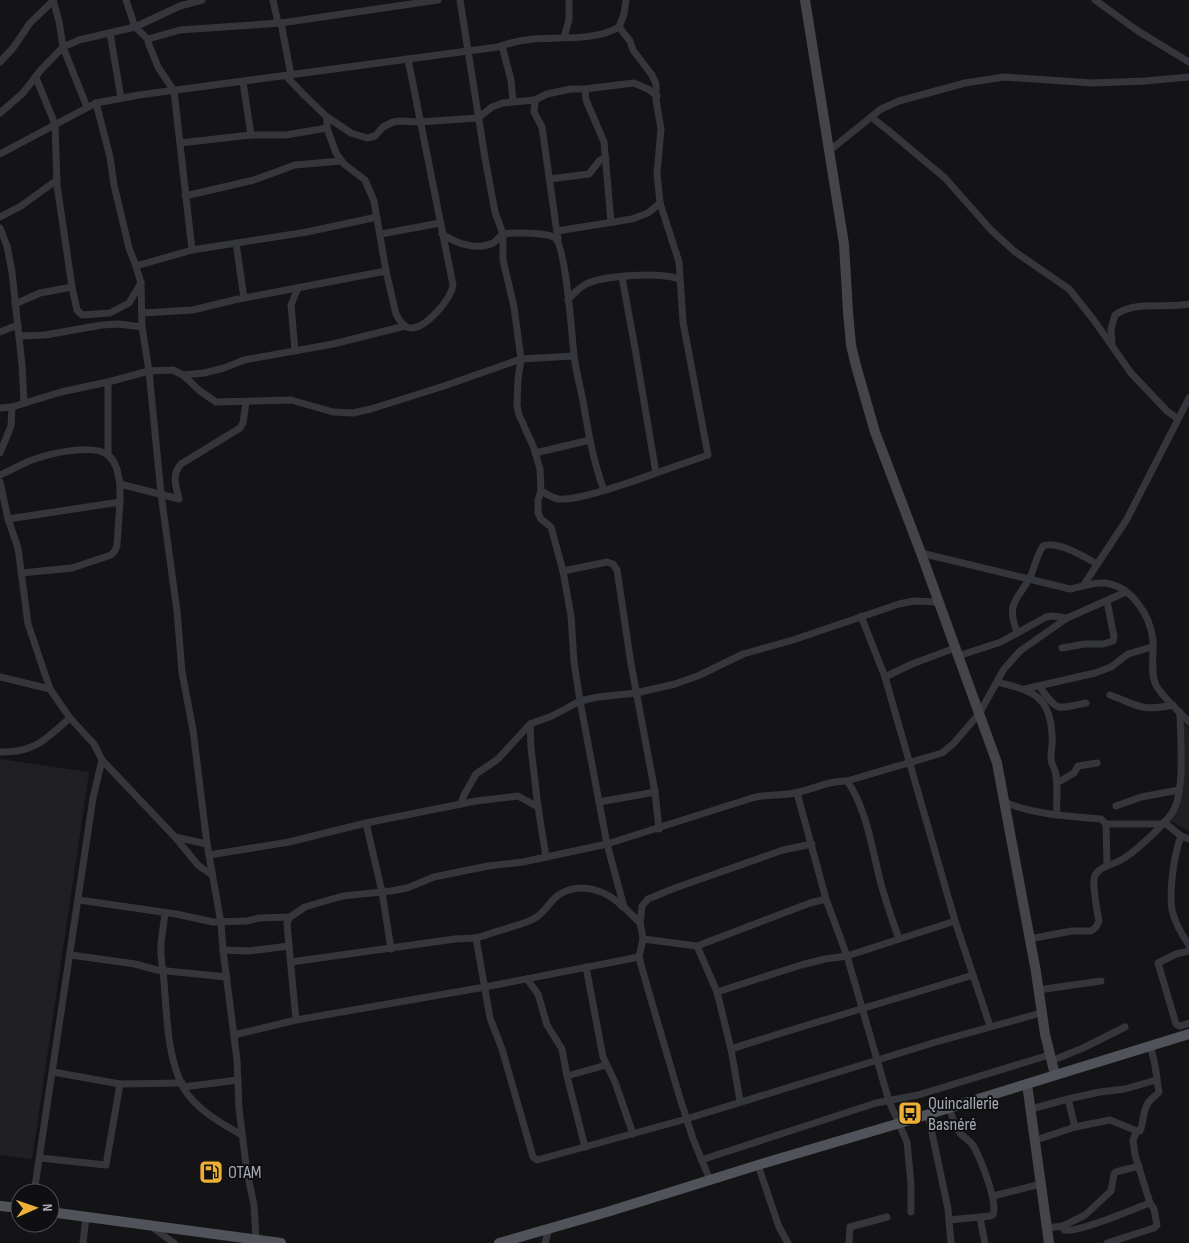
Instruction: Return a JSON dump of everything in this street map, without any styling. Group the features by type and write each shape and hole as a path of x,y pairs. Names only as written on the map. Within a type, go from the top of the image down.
{"main road":[{"path":"499,1243 1189,1034"},
{"path":"60,1213 281,1243"}],"street":[{"path":"0,62 13,48 30,23 53,0 63,47 87,107"},
{"path":"126,0 135,27 148,39 158,68 174,91 192,250"},
{"path":"1,110 23,93 63,47 79,40 135,27 180,6 202,0"},
{"path":"273,0 289,75 304,95 327,117 351,133 367,138 375,136 387,124 400,121 419,122 478,118 492,107 513,101 535,100 559,91 585,90 634,83 648,89 657,96"},
{"path":"148,39 180,30 279,23 438,0"},
{"path":"460,0 478,118 495,212 503,234 503,260 514,307 521,359 517,405 519,415 536,453 540,469 541,490 538,500 538,513 541,519 551,527 563,571 571,616 574,662 580,701 607,844 624,907"},
{"path":"564,37 569,20 570,0"},
{"path":"0,154 96,103 502,46 532,39 591,35 614,30 618,27 626,0"},
{"path":"805,0 844,244 851,345 875,432 997,763 1030,939 1041,1013 1055,1075"},
{"path":"1095,0 1138,31 1189,62"},
{"path":"541,490 558,499 584,495 708,455 683,322 677,254 665,223 660,203 657,174 661,130 656,100 656,84 652,75 633,50 630,41 618,27"},
{"path":"110,33 121,98"},
{"path":"502,46 510,71 513,101"},
{"path":"327,117 327,128 336,153 341,161 365,180 374,201 386,271 396,314 399,321 406,326 410,328 416,327 432,317 445,303 453,285 419,122 408,59"},
{"path":"829,152 881,109 899,101 965,83 990,78 1034,78 1055,81 1093,82 1145,81 1189,77"},
{"path":"36,78 55,124 57,180 77,310 82,315 93,316 110,313 129,304 141,283"},
{"path":"243,82 251,135"},
{"path":"585,90 586,100 604,142 611,222"},
{"path":"535,100 534,112 542,127 558,240 564,261 574,356 590,440 597,471 604,490"},
{"path":"96,103 110,156 114,185 129,248 141,283 142,327 149,371 161,494 177,611 182,672 193,730 209,855 221,923 238,1060 242,1134 254,1205 256,1239"},
{"path":"871,117 889,130 944,178 991,230 1014,251 1068,289 1081,302 1131,373 1154,399 1178,419"},
{"path":"180,142 251,135 286,135 327,128"},
{"path":"549,179 588,174 600,160 606,158"},
{"path":"185,196 254,180 294,165 341,161"},
{"path":"0,217 21,206 57,180"},
{"path":"557,231 640,216 652,211 660,203"},
{"path":"136,266 192,250 307,232 377,217"},
{"path":"381,234 440,222"},
{"path":"0,228 7,246 12,272 24,403"},
{"path":"442,234 452,240 472,246 491,244 503,234 543,234 558,240"},
{"path":"236,243 244,298"},
{"path":"142,313 193,310 244,298 386,271"},
{"path":"568,300 586,284 595,281 650,274 671,276 679,279"},
{"path":"622,277 656,473"},
{"path":"15,304 40,292 72,287"},
{"path":"295,351 291,305 298,288"},
{"path":"1113,348 1111,329 1115,315 1119,312 1139,307 1189,304"},
{"path":"19,336 45,335 102,325 118,324 142,327"},
{"path":"0,332 18,325"},
{"path":"183,375 204,373 244,360 333,344 406,326"},
{"path":"0,408 12,407 61,392 149,371 173,370 183,375 212,400 246,402 290,400 333,412 360,412 444,386 521,359 574,356"},
{"path":"108,382 108,454"},
{"path":"1083,586 1127,519 1189,398"},
{"path":"120,484 179,499 175,471 181,464 240,428 243,424 246,402"},
{"path":"0,453 10,426 12,407"},
{"path":"536,453 590,440"},
{"path":"0,476 44,456 86,450 108,454 116,464 120,484 120,502 115,551 110,556 72,568 21,573"},
{"path":"0,482 8,518 18,548 28,624 50,689 70,718 94,744 102,760 176,837 198,865 212,875"},
{"path":"8,518 120,502"},
{"path":"1017,632 1012,620 1012,605 1030,578 1042,547 1049,544 1066,549 1097,564"},
{"path":"921,553 1070,589 1092,583 1106,583 1126,592 1142,610 1150,629 1155,683 1189,722"},
{"path":"563,571 606,562 612,564 617,570 636,693 655,792 659,829"},
{"path":"296,1020 287,923 290,917 305,907 343,896 407,888 434,877 607,844 659,829 760,795 797,793 831,782 847,781 945,752 979,714 1004,669 1025,646 1068,618 1126,592"},
{"path":"461,804 476,774 498,759 530,724 552,716 580,701 636,693 675,684 700,675 743,654 793,640 899,604 914,601 938,602"},
{"path":"1062,648 1085,644 1102,644 1113,640 1107,601"},
{"path":"861,616 885,677 955,922 990,1026"},
{"path":"885,677 912,664 1001,642 1046,617 1068,618"},
{"path":"1025,689 1095,673 1111,666 1128,654 1152,647"},
{"path":"0,677 50,689"},
{"path":"997,682 1025,689 1038,696 1049,718 1052,736 1051,760 1056,770 1057,815"},
{"path":"1039,686 1052,705 1058,707 1086,703"},
{"path":"1110,694 1140,707 1152,708 1173,705"},
{"path":"1030,939 1072,931 1091,931 1096,927 1098,921 1094,880 1098,872 1122,860 1172,813 1179,790 1181,768 1180,712"},
{"path":"0,752 23,751 33,747 70,718"},
{"path":"530,724 538,807 546,857"},
{"path":"36,1183 93,798 102,760"},
{"path":"1057,783 1074,773 1078,766 1097,763"},
{"path":"847,781 854,790 865,822 880,882 898,939"},
{"path":"1116,806 1141,797 1179,790"},
{"path":"599,802 655,792"},
{"path":"797,793 826,899 847,956 890,1101 909,1150 912,1184 910,1212"},
{"path":"209,855 289,842 366,823 476,801 518,796 538,807"},
{"path":"1004,802 1026,810 1101,819 1106,824 1107,866"},
{"path":"366,823 382,892 391,949"},
{"path":"1106,824 1163,823 1181,836 1189,838"},
{"path":"1181,836 1171,889 1172,910 1179,930 1189,946"},
{"path":"176,837 208,844"},
{"path":"710,1180 686,1119 639,956 643,939 640,923 642,906 648,898 675,888 775,852 812,844"},
{"path":"290,962 455,939 476,938 521,925 536,918 559,894 584,888 594,889 615,898 640,923"},
{"path":"643,939 697,946 810,903 826,899"},
{"path":"79,900 221,923 259,918 290,917"},
{"path":"165,913 161,943 169,1037 182,1085 193,1099 220,1123 242,1134"},
{"path":"717,992 801,965 847,956 955,922"},
{"path":"476,938 490,1018 502,1049 534,1159 539,1160 686,1119 990,1026 1041,1013"},
{"path":"223,950 249,951 289,946"},
{"path":"697,946 717,992 731,1049 740,1101"},
{"path":"1176,1024 1158,962 1176,954 1189,952"},
{"path":"71,955 134,964 164,971 227,977"},
{"path":"234,1035 296,1020 485,987 639,956"},
{"path":"586,967 600,1045 633,1134"},
{"path":"731,1049 973,975"},
{"path":"527,979 538,994 547,1025 562,1049 585,1147"},
{"path":"1038,990 1101,981"},
{"path":"1176,1024 1189,1019"},
{"path":"1176,1024 1180,1026 1189,1023"},
{"path":"701,1160 876,1103 918,1095 1083,1048 1125,1027"},
{"path":"1108,1243 1155,1227 1157,1221 1138,1166 1134,1144 1137,1131 1141,1129 1143,1114 1148,1104 1158,1093 1156,1066 1150,1046"},
{"path":"567,1076 606,1065"},
{"path":"53,1072 120,1084 182,1085 238,1080"},
{"path":"1031,1109 1100,1092 1125,1089 1156,1080"},
{"path":"40,1158 106,1165 120,1084"},
{"path":"1027,1084 1049,1243"},
{"path":"1068,1099 1075,1126"},
{"path":"949,1107 956,1127 974,1146 993,1196 995,1209 993,1214 980,1218 949,1220"},
{"path":"928,1114 945,1193 951,1243"},
{"path":"1036,1140 1075,1126 1110,1120 1137,1131"},
{"path":"758,1165 779,1227 788,1243"},
{"path":"1047,1228 1063,1226 1085,1215 1107,1195 1112,1188 1112,1181 1116,1172 1138,1166"},
{"path":"993,1196 1041,1184"},
{"path":"1063,1226 1064,1230 1068,1231 1083,1228 1150,1203"},
{"path":"83,1243 86,1217"},
{"path":"849,1243 850,1228 887,1217"},
{"path":"980,1218 985,1243"},
{"path":"149,1225 174,1243"},
{"path":"545,1243 550,1229"}],"shaded area":[{"path":"1183,723 1189,728 1189,831 1171,821 1184,787"},
{"path":"0,759 89,772 32,1159 0,1155"}],"place":[{"name":"Quincallerie Basnéré","path":"910,1113"},
{"name":"OTAM","path":"211,1172"}]}
